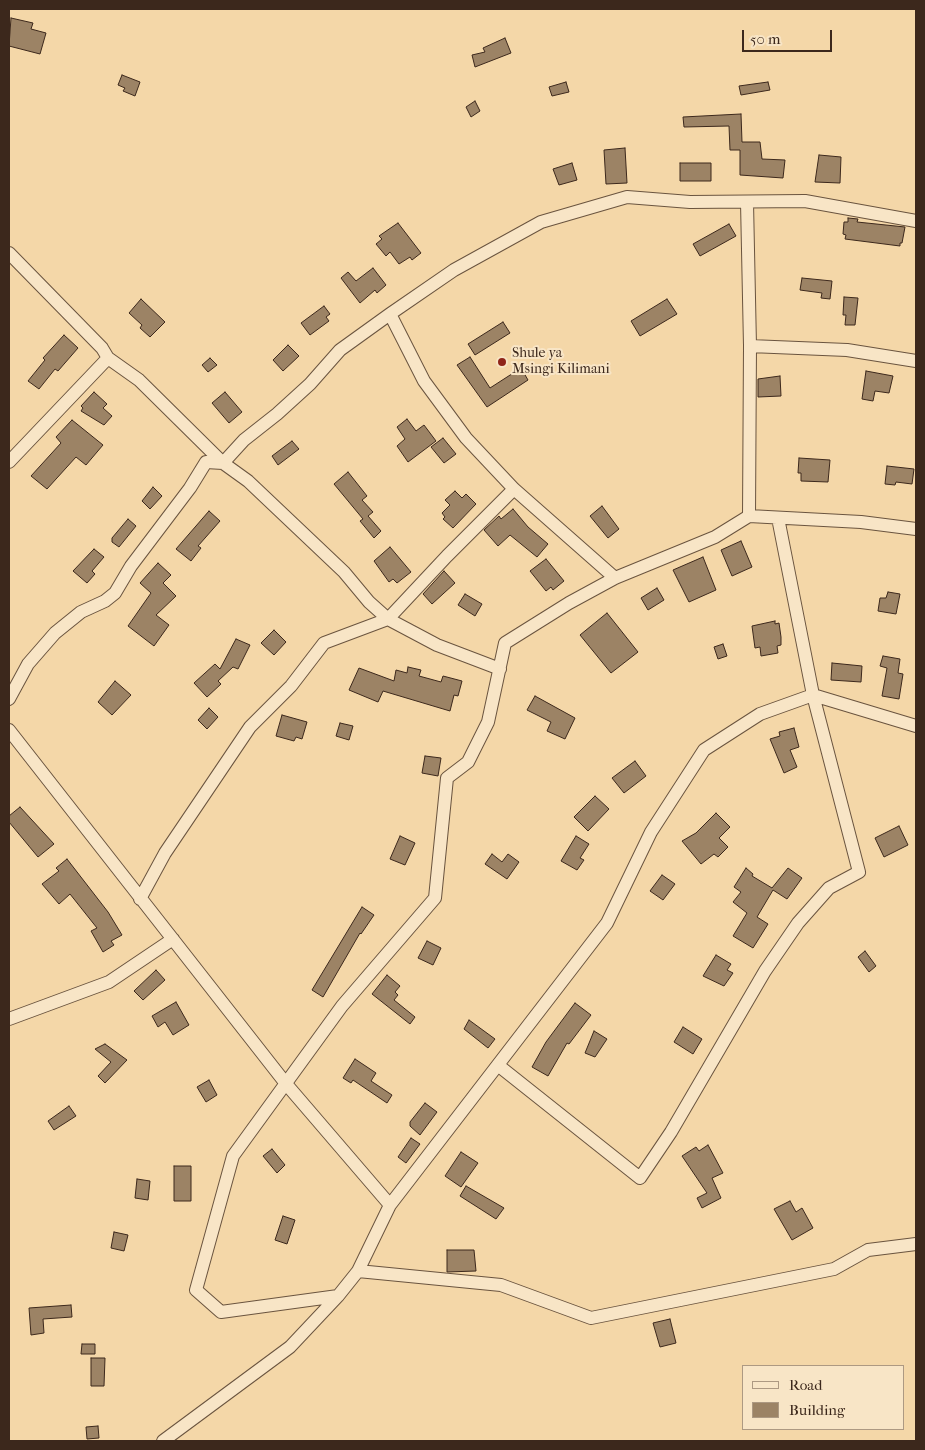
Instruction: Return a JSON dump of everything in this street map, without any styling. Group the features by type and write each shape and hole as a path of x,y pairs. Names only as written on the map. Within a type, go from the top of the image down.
{"street":[{"path":"223,463 244,440 277,414 310,384 340,350 454,270 541,222 627,197 690,202 805,201 916,221"},
{"path":"747,202 750,346 749,516"},
{"path":"9,253 102,348 108,358 139,380 223,463 248,481 309,539 388,620 437,645 500,669"},
{"path":"390,314 424,381 466,438 514,489 615,578"},
{"path":"750,346 847,350 916,361"},
{"path":"9,462 108,358"},
{"path":"9,699 28,664 55,633 81,612 105,601 115,593 131,566 190,488 206,462 223,463"},
{"path":"140,899 165,853 250,727 291,686 324,643 388,620 447,556 514,489"},
{"path":"338,1296 221,1312 196,1290 233,1156 287,1085 342,1006 435,898 447,778 468,762 488,722 505,643 569,603 615,578 715,537 749,516 861,522 916,529"},
{"path":"499,1066 640,1178 671,1132 765,972 798,923 829,888 859,872 813,695 778,518"},
{"path":"163,1441 290,1347 338,1296 358,1271 390,1206 607,923 651,832 704,750 760,714 813,695 916,726"},
{"path":"9,730 287,1085 390,1206"},
{"path":"9,1019 109,982 173,939"},
{"path":"358,1271 501,1286 591,1318 834,1269 868,1250 916,1244"}],"building":[{"path":"11,18 33,23 31,29 46,33 40,54 9,46"},
{"path":"505,38 511,53 475,67 472,55 485,52 483,48"},
{"path":"122,75 140,82 135,96 123,91 125,88 118,85"},
{"path":"566,82 569,92 552,96 549,87"},
{"path":"768,82 770,90 741,95 739,86"},
{"path":"475,101 480,111 471,117 466,107"},
{"path":"741,114 742,142 760,142 762,159 785,160 783,178 740,175 740,150 730,150 729,126 684,127 683,117"},
{"path":"625,148 627,183 606,184 604,150"},
{"path":"819,155 841,157 840,183 815,182"},
{"path":"572,163 577,180 559,185 553,169"},
{"path":"680,163 711,163 711,181 680,181"},
{"path":"848,218 858,219 857,222 905,227 902,243 900,243 900,246 845,239 846,235 843,234 844,222 848,222"},
{"path":"398,223 421,253 412,260 410,257 399,264 390,252 386,256 376,244 382,239 379,236"},
{"path":"729,224 736,236 700,256 693,244"},
{"path":"373,268 386,285 377,293 375,290 360,303 341,278 348,272 356,281"},
{"path":"802,278 832,281 830,299 821,298 822,293 800,290"},
{"path":"844,297 858,298 855,325 845,325 846,315 843,315"},
{"path":"141,299 165,322 150,337 140,328 142,325 129,313"},
{"path":"667,299 677,314 640,336 631,321"},
{"path":"324,306 330,314 326,317 329,321 310,335 301,323"},
{"path":"503,322 510,333 475,355 468,344"},
{"path":"64,335 78,348 58,371 55,369 39,389 28,381 45,360 43,358"},
{"path":"288,345 299,356 283,371 273,360"},
{"path":"470,357 490,388 521,368 528,380 487,407 457,365"},
{"path":"210,358 217,365 208,372 202,365"},
{"path":"866,371 893,376 889,393 875,391 873,401 862,399"},
{"path":"780,376 781,396 758,397 758,379"},
{"path":"94,392 107,404 103,408 112,416 104,425 81,411 83,408 81,406"},
{"path":"225,392 242,412 229,423 212,403"},
{"path":"407,419 416,431 424,425 436,441 408,462 397,446 405,439 397,427"},
{"path":"72,420 103,445 86,465 76,457 47,489 31,476 61,443 56,437"},
{"path":"443,438 456,454 444,463 431,447"},
{"path":"292,441 299,449 278,465 272,456"},
{"path":"799,458 830,460 828,482 801,481 801,473 798,473"},
{"path":"887,466 914,469 912,484 896,482 895,485 885,484"},
{"path":"348,472 367,496 362,500 373,512 368,516 381,531 374,538 360,521 363,519 334,484"},
{"path":"153,487 162,496 150,509 142,501"},
{"path":"455,491 462,498 466,494 476,504 453,528 443,519 445,517 442,513 450,505 445,500"},
{"path":"602,506 619,529 608,538 590,516"},
{"path":"513,509 528,527 548,544 537,557 510,535 498,546 484,530 499,516 501,519"},
{"path":"209,511 220,521 198,546 201,548 191,561 176,549"},
{"path":"128,519 136,526 119,547 112,542 112,538"},
{"path":"741,541 752,567 732,576 721,550"},
{"path":"390,547 411,572 397,583 393,579 389,582 374,561"},
{"path":"94,549 104,557 92,571 95,574 87,583 73,571"},
{"path":"703,557 716,590 689,602 673,570"},
{"path":"546,559 564,581 553,590 551,587 546,591 530,571"},
{"path":"158,563 171,575 163,583 176,596 156,615 169,625 154,646 128,626 151,593 140,583"},
{"path":"444,571 455,583 432,604 423,594"},
{"path":"657,588 664,600 648,610 641,598"},
{"path":"888,592 900,594 896,614 878,611 880,598 886,598"},
{"path":"465,594 482,604 475,616 458,605"},
{"path":"607,613 638,652 611,673 580,635"},
{"path":"775,621 775,624 779,623 781,637 781,645 777,646 778,653 761,656 760,647 755,648 752,626"},
{"path":"274,630 286,642 274,655 261,643"},
{"path":"236,639 250,645 238,669 233,667 218,681 221,684 207,697 194,683 215,664 220,669"},
{"path":"723,644 727,656 718,659 714,647"},
{"path":"883,656 900,659 898,673 903,674 899,699 882,696 887,668 880,666"},
{"path":"832,663 862,666 861,682 831,680"},
{"path":"408,667 421,670 419,676 441,682 443,676 462,681 458,696 454,695 450,711 383,691 378,702 349,690 359,668 394,681 396,670 407,673"},
{"path":"115,681 131,695 112,715 98,702"},
{"path":"535,696 575,718 565,739 547,731 551,722 527,710"},
{"path":"209,708 218,717 207,729 198,720"},
{"path":"282,715 307,722 302,739 296,737 294,741 276,736"},
{"path":"340,723 353,726 349,740 336,736"},
{"path":"794,728 799,747 790,750 797,767 784,773 770,739 780,736 779,732"},
{"path":"425,756 441,758 438,776 422,773"},
{"path":"635,761 646,776 624,793 612,778"},
{"path":"595,796 609,809 588,831 574,817"},
{"path":"20,807 54,844 38,857 9,822 9,816"},
{"path":"716,813 730,827 719,838 728,847 718,857 714,854 701,864 682,841 696,833"},
{"path":"899,826 908,845 884,857 875,838"},
{"path":"400,836 415,843 405,865 390,859"},
{"path":"576,836 589,844 580,858 584,860 577,870 561,861"},
{"path":"492,854 502,862 508,854 519,862 507,879 485,864"},
{"path":"67,859 108,912 122,935 111,941 114,945 103,952 91,931 97,928 70,894 59,904 42,884 59,871 56,868"},
{"path":"746,868 753,874 752,876 772,888 788,868 802,878 787,899 773,890 757,917 768,924 753,948 733,936 747,913 733,902 741,892 734,887"},
{"path":"662,875 675,884 663,900 650,891"},
{"path":"362,907 374,915 360,933 323,997 312,990"},
{"path":"427,941 441,948 433,965 418,958"},
{"path":"865,951 876,966 869,972 858,957"},
{"path":"716,955 731,964 727,970 733,973 724,986 703,976"},
{"path":"156,970 165,980 143,1000 134,991"},
{"path":"387,975 400,986 395,992 398,995 394,1000 415,1017 410,1024 372,994"},
{"path":"176,1002 189,1025 173,1035 165,1022 158,1027 152,1016"},
{"path":"575,1003 591,1015 569,1044 567,1043 548,1076 532,1067 546,1042"},
{"path":"469,1020 495,1039 488,1048 464,1029"},
{"path":"683,1027 702,1039 693,1054 674,1042"},
{"path":"594,1031 607,1039 595,1057 585,1053"},
{"path":"105,1044 127,1060 105,1083 98,1076 111,1062 95,1049"},
{"path":"355,1059 376,1073 371,1081 392,1095 387,1103 353,1080 351,1083 343,1078"},
{"path":"209,1080 217,1095 206,1102 197,1087"},
{"path":"425,1103 437,1112 420,1135 410,1126 410,1122"},
{"path":"69,1106 76,1116 54,1130 48,1121"},
{"path":"411,1138 420,1144 406,1163 398,1157"},
{"path":"708,1145 723,1173 712,1178 721,1198 702,1208 697,1198 707,1193 682,1156 696,1147 699,1151"},
{"path":"272,1149 285,1165 277,1173 263,1156"},
{"path":"461,1152 478,1163 461,1187 445,1176"},
{"path":"174,1166 191,1166 191,1201 174,1201"},
{"path":"137,1179 150,1181 148,1200 135,1198"},
{"path":"466,1186 504,1208 496,1219 460,1196"},
{"path":"790,1201 796,1212 802,1208 813,1228 792,1240 774,1209"},
{"path":"283,1216 295,1220 287,1244 275,1240"},
{"path":"114,1232 128,1235 124,1251 111,1248"},
{"path":"447,1250 474,1250 476,1271 447,1272"},
{"path":"71,1305 72,1317 43,1319 44,1333 31,1335 29,1308"},
{"path":"670,1319 676,1343 660,1347 653,1323"},
{"path":"82,1344 95,1344 95,1354 81,1354"},
{"path":"91,1358 105,1358 104,1386 91,1386"},
{"path":"98,1426 99,1438 87,1439 86,1427"}],"place":[{"name":"Shule ya Msingi Kilimani","path":"502,362"}]}
